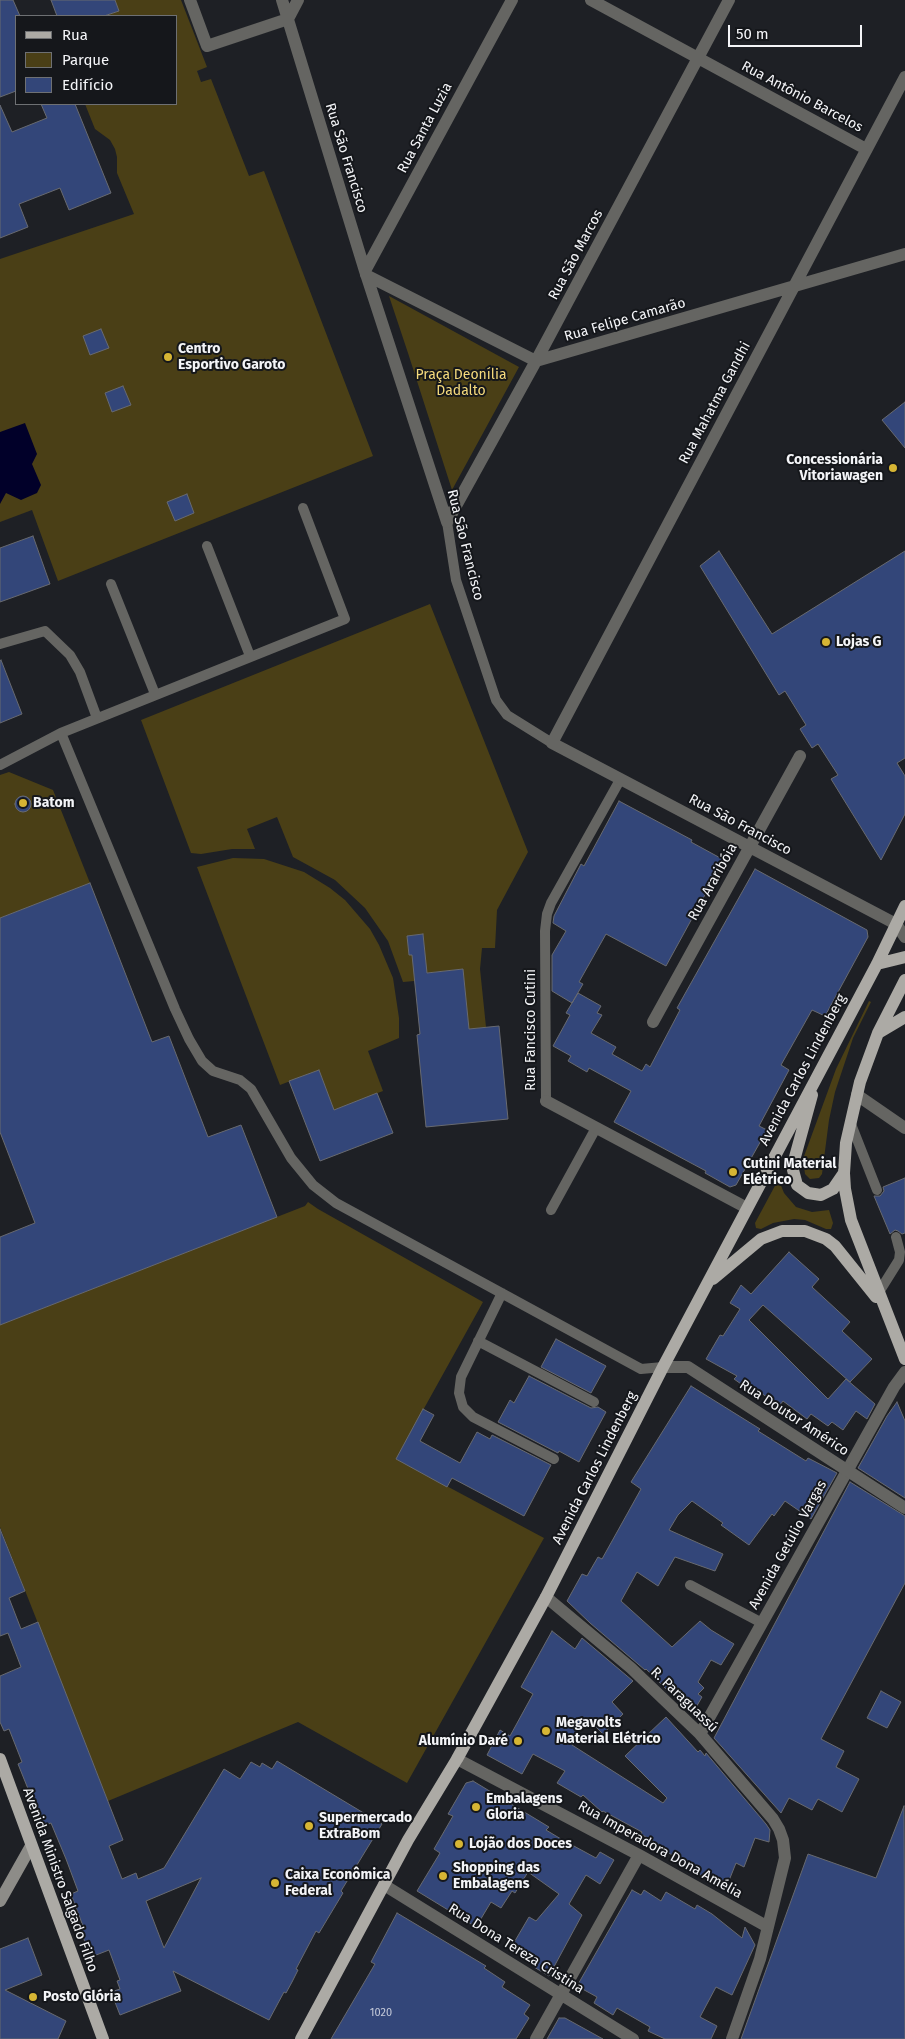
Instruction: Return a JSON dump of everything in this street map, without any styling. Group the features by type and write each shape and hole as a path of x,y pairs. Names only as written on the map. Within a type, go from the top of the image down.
{"main road":[{"name":"Avenida Carlos Lindenberg","path":"301,2039 417,1825 457,1759 546,1597 663,1367 905,906"},
{"path":"876,964 905,957"},
{"path":"904,1352 851,1220 844,1174 846,1143 860,1082 878,1034 905,980"},
{"path":"878,1034 905,1017"},
{"path":"820,1070 795,1157 794,1177 802,1190 814,1195 821,1195 833,1189 844,1174"},
{"path":"708,1284 761,1239 782,1231 805,1231 826,1239 835,1246 885,1308"},
{"name":"Avenida Ministro Salgado Filho","path":"0,1759 103,2039"},
{"path":"0,1901 31,1846"}],"street":[{"path":"190,0 208,46 288,19 298,0"},
{"name":"Rua São Francisco","path":"282,0 365,273 447,522"},
{"name":"Rua Santa Luzia","path":"365,273 512,0"},
{"name":"Rua Antônio Barcelos","path":"591,0 866,148"},
{"name":"Rua São Marcos","path":"447,522 536,362 729,0"},
{"name":"Rua Mahatma Gandhi","path":"552,743 905,76"},
{"name":"Rua Felipe Camarão","path":"536,362 905,254"},
{"path":"365,273 536,362"},
{"name":"Rua São Francisco","path":"552,743 896,924 905,937"},
{"name":"Rua Araribóia","path":"653,1022 800,756"},
{"path":"857,1095 905,1128"},
{"name":"Rua Fancisco Cutini","path":"546,1101 747,1208"},
{"name":"Rua Doutor Américo","path":"663,1367 688,1367 905,1508"},
{"name":"Avenida Getúlio Vargas","path":"700,1734 847,1470 905,1372"},
{"name":"R. Paraguassú","path":"546,1597 630,1668 700,1734 774,1819 783,1840 785,1858 768,1927"},
{"name":"Rua Imperadora Dona Amélia","path":"457,1759 472,1765 639,1855 768,1927"},
{"path":"536,2039 639,1855"},
{"name":"Rua Dona Tereza Cristina","path":"384,1885 633,2039"},
{"path":"732,2039 755,1976 768,1927"}],"lane":[{"path":"0,765 61,733 154,694 345,619 303,508"},
{"name":"Rua São Francisco","path":"447,522 456,580 496,700 507,715 552,743"},
{"path":"207,546 250,656"},
{"path":"111,584 154,694"},
{"path":"0,644 45,631 70,654 80,672 97,718"},
{"path":"61,733 180,1021 202,1061 213,1071 240,1080 251,1089 301,1172 324,1195 641,1369 663,1367"},
{"name":"Rua Fancisco Cutini","path":"546,1101 545,932 547,914 551,903 620,780"},
{"path":"850,1124 877,1190"},
{"path":"552,1210 596,1128"},
{"path":"879,1292 898,1260 900,1252 896,1237"},
{"path":"502,1293 461,1377 459,1393 463,1407 473,1417 554,1459"},
{"path":"478,1341 594,1402"},
{"path":"690,1585 762,1623"}],"green space":[{"name":"Centro Esportivo Garoto","path":"115,0 181,0 207,67 197,71 201,82 211,79 249,176 264,171 373,456 58,581 32,510 0,522 0,259 134,214 117,173 115,149 110,140 95,129 85,105 178,105 178,15 107,15 119,11"},
{"name":"Praça Deonília Dadalto","path":"389,296 519,367 452,490 408,353"},
{"path":"430,604 528,852 497,910 495,948 482,948 480,969 486,1027 469,1029 463,969 414,974 414,981 403,982 388,941 365,908 335,880 293,857 277,817 247,829 255,849 232,849 201,854 191,853 141,720","holes":["423,934 425,953 409,955 407,936"]},
{"path":"9,772 53,790 90,883 0,918 0,775"},
{"path":"233,858 264,859 304,872 345,900 370,929 393,978 399,1018 399,1038 368,1051 383,1091 334,1110 319,1070 280,1085 197,867"},
{"path":"869,1001 871,1002 853,1038 835,1092 829,1120 822,1174 819,1178 810,1179 805,1174 803,1159 836,1069"},
{"path":"777,1182 780,1183 784,1193 796,1207 812,1212 829,1210 833,1223 831,1229 826,1229 805,1220 794,1219 773,1223 761,1229 756,1228 755,1223"},
{"path":"308,1202 483,1302 396,1459 544,1538 407,1783 298,1722 108,1801 0,1527 0,1325 305,1206"}],"water":[{"path":"25,423 37,454 32,464 41,485 37,493 21,500 6,493 0,504 0,432"}],"building":[{"path":"0,0 13,0 20,15 15,15 15,91 0,97"},
{"path":"51,0 115,0 119,11 107,15 57,15"},
{"path":"0,105 12,132 47,118 41,105 75,105 111,193 69,210 60,188 19,204 28,227 0,238"},
{"path":"101,329 109,348 90,355 83,336"},
{"path":"123,386 131,405 112,412 105,393"},
{"path":"905,402 905,448 882,420"},
{"path":"187,494 194,513 175,521 167,502"},
{"path":"33,536 50,584 0,602 0,548"},
{"path":"719,551 772,634 905,551 905,758 897,763 905,776 905,814 881,860 831,779 838,775 818,744 812,748 800,729 806,725 785,691 779,695 700,566"},
{"path":"0,661 22,714 0,723"},
{"name":"Batom","path":"20,796 26,796 31,801 29,810 20,812 15,807 15,801"},
{"path":"619,801 692,840 691,842 724,860 666,966 606,934 579,982 583,984 572,1003 552,991 552,955 566,931 553,923 554,916 581,864 584,866"},
{"path":"755,869 867,930 868,937 825,1016 812,1010 781,1065 789,1070 759,1126 767,1130 736,1185 730,1187 705,1173 706,1171 614,1122 631,1091 589,1068 587,1072 568,1061 571,1056 553,1046 570,1015 566,1013 578,993 601,1006 597,1013 602,1015 591,1033 616,1047 612,1054 642,1071 646,1064 650,1067 680,1010 677,1008"},
{"path":"90,883 152,1042 169,1036 208,1137 241,1125 277,1217 0,1325 0,1237 35,1223 0,1132 0,918"},
{"path":"423,934 427,973 463,969 469,1029 499,1026 508,1119 426,1127 417,1035 420,1034 412,955 409,955 407,936"},
{"path":"319,1070 334,1110 377,1093 393,1133 320,1161 289,1081"},
{"path":"905,1178 905,1233 902,1234 895,1230 890,1234 874,1196 880,1196 884,1191 883,1187"},
{"path":"789,1252 819,1279 812,1287 850,1322 842,1331 872,1359 850,1382 763,1305 749,1320 828,1399 846,1379 875,1404 867,1419 856,1411 843,1430 832,1422 828,1426 811,1414 807,1419 783,1401 779,1406 753,1387 751,1391 734,1379 737,1376 706,1359 720,1335 723,1336 740,1309 730,1303 741,1285 751,1294"},
{"path":"556,1339 606,1366 591,1393 541,1367"},
{"path":"529,1376 591,1408 598,1407 606,1412 579,1462 498,1422 510,1400 514,1403"},
{"path":"691,1386 760,1429 758,1431 806,1461 808,1458 837,1473 811,1519 785,1501 774,1516 772,1514 749,1545 721,1525 723,1523 692,1501 678,1515 669,1530 723,1554 715,1571 675,1557 658,1586 637,1572 621,1601 672,1647 700,1621 734,1644 721,1665 711,1660 698,1682 704,1688 698,1694 702,1697 695,1709 686,1709 646,1669 590,1623 567,1601 582,1574 587,1576 598,1557 602,1559 641,1489 631,1482"},
{"path":"897,1402 905,1421 905,1498 858,1468"},
{"path":"423,1409 434,1415 420,1441 460,1463 477,1432 490,1439 492,1435 551,1465 524,1516 452,1478 447,1487 396,1459"},
{"path":"850,1482 905,1516 905,1583 821,1739 844,1751 836,1767 859,1779 842,1812 818,1799 812,1810 789,1798 781,1813 714,1738"},
{"path":"0,1529 25,1591 9,1598 21,1629 38,1622 123,1840 109,1846 122,1879 136,1873 138,1879 164,1868 224,1769 240,1779 251,1762 260,1767 262,1763 272,1769 277,1761 382,1824 341,1891 343,1893 319,1933 316,1931 296,1969 298,1970 292,1982 286,1993 284,1992 269,2020 173,1971 181,1991 120,2015 111,1992 120,1989 117,1981 120,1980 109,1950 91,1957 79,1927 83,1926 71,1894 78,1891 66,1859 51,1823 43,1826 18,1764 22,1762 9,1729 4,1731 0,1722 0,1676 21,1667 8,1633 0,1636","holes":["201,1878 164,1948 146,1901"]},
{"path":"552,1631 575,1649 582,1638 633,1681 612,1702 623,1714 603,1734 587,1718 572,1745 663,1803 667,1798 625,1756 666,1717 698,1752 700,1750 705,1756 706,1753 766,1824 770,1830 769,1842 755,1838 744,1867 736,1863 728,1883 714,1878 713,1882 689,1869 691,1865 665,1851 666,1849 641,1834 642,1832 602,1812 583,1795 581,1797 557,1783 565,1771 533,1754 522,1774 487,1755 500,1730 510,1736 533,1694 521,1687"},
{"path":"881,1691 901,1702 887,1728 867,1718"},
{"path":"473,1781 549,1827 546,1830 561,1839 596,1858 600,1852 614,1860 600,1884 586,1875 569,1904 582,1915 549,1976 534,1967 537,1961 512,1946 529,1917 536,1921 559,1894 528,1872 515,1893 512,1891 501,1908 491,1902 476,1927 417,1891 440,1853 434,1849 453,1816 448,1814 466,1783"},
{"path":"904,1806 905,2039 741,2039 808,1854 876,1878"},
{"path":"632,1890 641,1895 644,1890 661,1901 666,1892 695,1909 697,1905 712,1914 742,1938 745,1927 755,1945 732,1995 716,1987 700,2017 717,2026 711,2039 665,2039 648,2031 650,2027 617,2008 613,2015 594,2003 597,1997 577,1986"},
{"path":"397,1913 486,1966 484,1968 505,1982 502,1987 530,2005 524,2014 529,2018 516,2039 331,2039 375,1964 371,1962"},
{"path":"28,1938 42,1975 5,1990 66,2021 58,2039 0,2039 0,1949"},
{"path":"559,2018 565,2018 603,2039 547,2039"}],"place":[{"name":"Centro Esportivo Garoto","path":"168,357"},
{"name":"Concessionária Vitoriawagen","path":"893,468"},
{"name":"Lojas G","path":"826,642"},
{"name":"Batom","path":"23,803"},
{"name":"Cutini Material Elétrico","path":"733,1172"},
{"name":"Megavolts Material Elétrico","path":"546,1731"},
{"name":"Alumínio Daré","path":"518,1741"},
{"name":"Embalagens Gloria","path":"476,1807"},
{"name":"Supermercado ExtraBom","path":"309,1826"},
{"name":"Lojão dos Doces","path":"459,1844"},
{"name":"Shopping das Embalagens","path":"443,1876"},
{"name":"Caixa Econômica Federal","path":"275,1883"},
{"name":"Posto Glória","path":"33,1997"}]}
